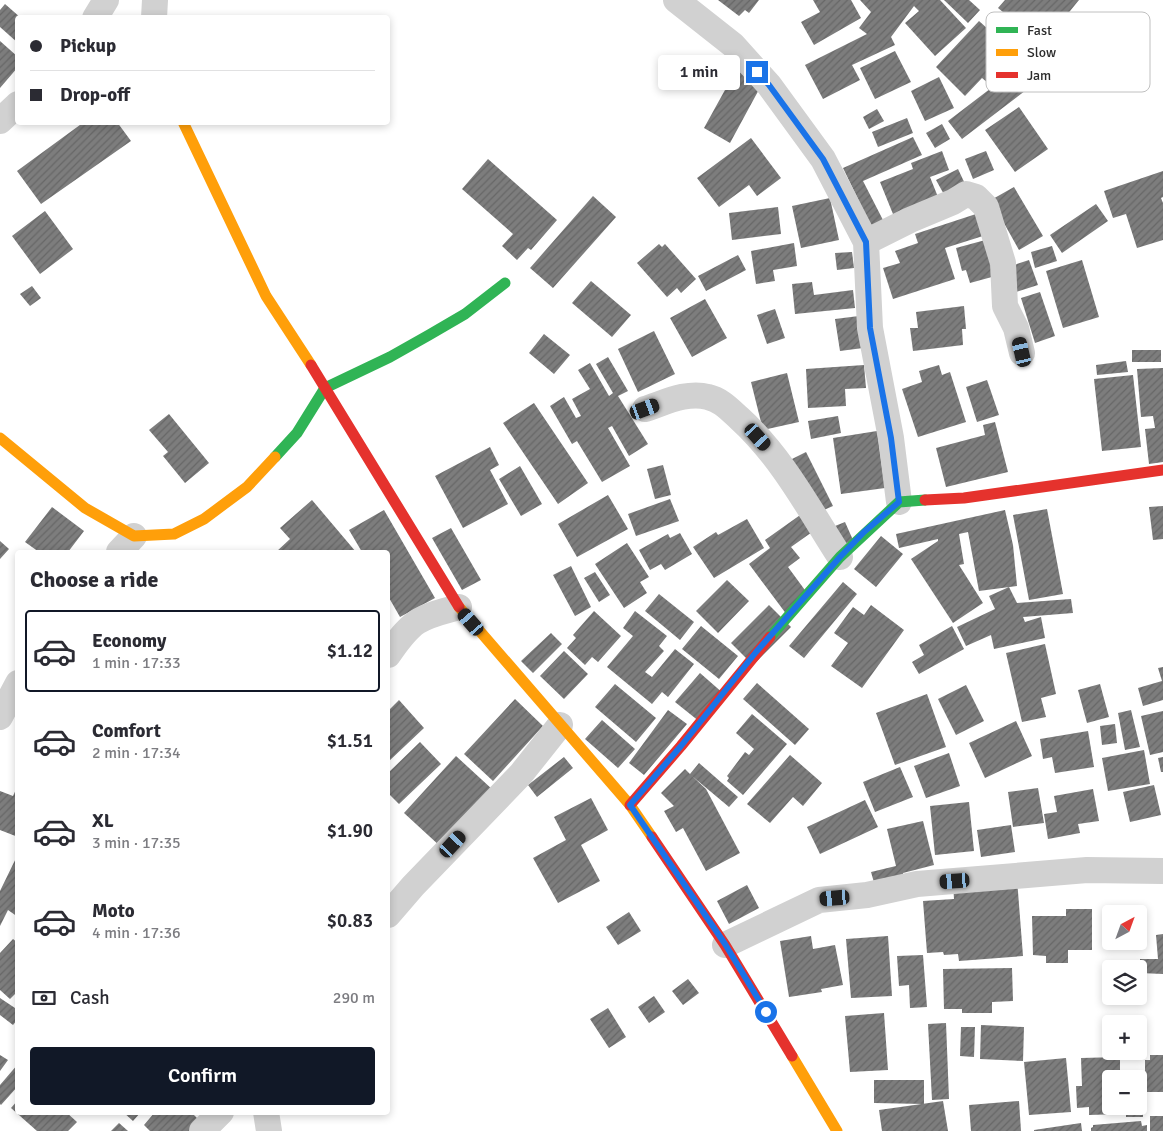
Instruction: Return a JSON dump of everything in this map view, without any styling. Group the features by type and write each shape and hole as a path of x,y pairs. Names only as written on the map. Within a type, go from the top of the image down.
{"street":[{"path":"97,15 106,0"},
{"path":"154,15 155,0"},
{"path":"676,0 734,45 769,85 823,159 866,242 870,328 891,438 899,502"},
{"path":"0,121 15,107"},
{"path":"184,125 266,296 325,388 459,607 630,805 725,944 837,1131"},
{"path":"866,242 910,220 953,202 966,194 976,197 986,207 1003,263 1005,306 1016,328 1022,352"},
{"path":"0,438 49,477 126,544 174,534 204,519 247,487 297,433 325,388 390,357 429,335 464,314 505,283"},
{"path":"645,409 683,396 706,396 721,402 748,427 777,459 840,557"},
{"path":"630,805 681,746 756,652 840,557 864,532 899,502 964,498 1163,470"},
{"path":"390,653 418,621 459,607"},
{"path":"0,717 15,689"},
{"path":"390,914 413,886 521,774 560,725"},
{"path":"725,944 819,900 867,896 917,884 1087,870 1163,871"},
{"path":"202,1131 217,1115"},
{"path":"266,1115 269,1131"}],"building":[{"path":"718,0 759,0 749,13 745,10 739,16"},
{"path":"813,0 851,0 861,18 814,45 801,22 820,12"},
{"path":"860,0 940,0 966,28 935,56 905,23 919,11 914,6 891,37 895,45 852,65 860,80 823,99 805,65 867,34 859,28 871,12"},
{"path":"944,0 969,0 980,10 968,23"},
{"path":"1005,0 1079,0 1069,12 1003,12 998,8"},
{"path":"5,4 18,15 15,15 15,40 0,27 0,10"},
{"path":"979,21 986,27 986,81 982,78 965,96 936,67"},
{"path":"0,41 15,54 15,70 0,88"},
{"path":"895,51 911,82 875,99 860,68"},
{"path":"736,70 762,84 730,143 704,128"},
{"path":"939,77 954,108 925,121 911,91"},
{"path":"986,92 1024,92 962,139 948,121"},
{"path":"1019,107 1048,149 1015,172 985,130"},
{"path":"877,109 884,121 869,129 863,117"},
{"path":"907,118 913,133 878,147 872,132"},
{"path":"942,124 950,139 935,148 926,133"},
{"path":"80,125 119,125 131,141 41,204 17,171"},
{"path":"913,137 922,155 863,181 883,220 871,226 843,168"},
{"path":"751,138 781,178 757,196 749,185 719,207 697,178"},
{"path":"942,151 949,170 930,177 940,202 895,219 880,182 913,169 911,163"},
{"path":"986,151 994,170 973,179 965,159"},
{"path":"488,159 557,220 531,250 528,248 517,260 502,246 513,234 462,189"},
{"path":"958,169 967,188 946,198 936,180"},
{"path":"1163,171 1163,197 1161,198 1163,203 1163,240 1137,248 1126,214 1113,218 1104,191"},
{"path":"1014,187 1043,236 1019,250 991,200"},
{"path":"593,196 616,217 553,288 530,268"},
{"path":"830,198 839,240 801,248 792,206"},
{"path":"1096,204 1108,221 1062,253 1050,235"},
{"path":"778,207 781,234 732,240 729,213"},
{"path":"45,211 73,249 40,274 12,236"},
{"path":"976,214 983,236 945,248 955,279 893,299 883,268 900,263 895,251 918,243 915,234"},
{"path":"989,239 999,275 970,283 966,270 962,271 956,248"},
{"path":"794,243 797,266 773,270 775,281 756,284 751,251"},
{"path":"659,244 662,247 665,244 696,279 681,293 677,288 667,297 637,263"},
{"path":"1052,246 1057,261 1035,268 1031,252"},
{"path":"852,252 854,268 837,270 835,253"},
{"path":"738,255 746,270 706,291 698,276"},
{"path":"1029,260 1038,285 1016,292 1008,267"},
{"path":"1082,260 1099,317 1063,328 1046,271"},
{"path":"591,281 631,315 612,337 572,303"},
{"path":"812,282 814,295 853,290 855,308 795,314 792,284"},
{"path":"32,286 41,298 30,306 20,294"},
{"path":"1040,292 1055,336 1035,343 1021,298"},
{"path":"705,299 727,338 692,357 670,318"},
{"path":"964,306 966,329 962,329 963,345 913,351 910,328 918,328 916,312"},
{"path":"775,309 785,338 767,344 757,315"},
{"path":"859,316 863,348 840,351 835,319"},
{"path":"654,331 675,374 638,392 618,349"},
{"path":"544,334 570,355 554,374 529,353"},
{"path":"1132,350 1161,350 1161,362 1132,362"},
{"path":"608,357 628,391 618,396 648,444 629,456 612,426 608,428 630,466 602,482 577,441 572,444 550,406 564,397 576,418 581,416 572,399 590,389 578,370 590,363 609,396 613,393 596,364"},
{"path":"1126,361 1128,372 1097,375 1096,365"},
{"path":"864,365 866,388 845,389 846,406 808,408 806,369"},
{"path":"939,365 942,375 950,372 966,422 918,437 902,389 922,382 919,371"},
{"path":"1163,368 1163,462 1149,464 1145,429 1155,428 1153,416 1141,417 1137,369"},
{"path":"787,373 799,422 763,430 751,382"},
{"path":"1133,375 1141,447 1102,451 1094,379"},
{"path":"987,380 999,415 977,422 966,387"},
{"path":"534,403 588,483 558,504 503,423"},
{"path":"169,414 209,463 185,483 163,456 168,452 149,430"},
{"path":"838,416 841,433 811,439 808,421"},
{"path":"995,422 1008,472 946,487 936,448 985,435 983,425"},
{"path":"877,431 885,488 841,494 833,438"},
{"path":"490,447 499,465 490,470 508,504 463,528 435,476"},
{"path":"806,452 833,506 817,513 790,460"},
{"path":"663,465 671,495 655,499 647,469"},
{"path":"520,466 542,504 521,516 499,479"},
{"path":"608,495 628,529 577,557 558,524"},
{"path":"670,499 679,521 636,536 628,514"},
{"path":"312,500 354,550 278,550 290,539 280,528"},
{"path":"1163,506 1163,539 1153,540 1149,507"},
{"path":"52,507 84,531 70,550 36,550 25,542"},
{"path":"1047,509 1063,594 1029,600 1013,515"},
{"path":"384,510 435,598 400,617 390,600 390,550 361,550 349,530"},
{"path":"1005,510 1013,545 1017,586 979,591 968,532 959,534 964,564 959,565 983,603 953,623 911,559 938,541 938,539 899,548 896,534"},
{"path":"803,513 815,530 791,547 800,558 788,567 810,597 787,615 749,564 770,548 765,540"},
{"path":"747,519 764,548 714,578 693,547 716,532 718,535"},
{"path":"845,522 853,540 839,547 830,528"},
{"path":"451,528 481,580 462,590 432,538"},
{"path":"680,533 692,554 665,570 661,564 650,570 639,550 668,534 670,538"},
{"path":"881,536 903,554 876,587 854,569"},
{"path":"0,541 9,549 0,559"},
{"path":"627,543 649,577 640,582 647,593 624,608 595,564"},
{"path":"571,566 591,607 575,616 553,575"},
{"path":"595,572 610,595 599,602 584,578"},
{"path":"727,580 749,601 718,633 696,611"},
{"path":"843,582 857,594 804,658 789,646"},
{"path":"1009,587 1017,603 1071,599 1073,613 1023,617 1025,622 1041,617 1045,638 994,649 991,635 966,646 957,627 995,609 989,596"},
{"path":"659,594 694,622 680,640 645,611"},
{"path":"769,605 791,627 753,665 731,643"},
{"path":"871,605 904,630 862,688 831,666 848,643 834,633 853,607 864,615"},
{"path":"594,611 621,636 598,662 592,657 585,665 567,648 576,638 573,635"},
{"path":"635,611 667,636 659,646 664,651 645,672 652,677 675,649 694,664 668,697 662,692 652,704 607,667 633,636 623,628"},
{"path":"701,626 738,656 719,679 682,649"},
{"path":"952,626 964,649 919,674 912,662 924,655 919,645"},
{"path":"551,633 562,644 533,673 521,661"},
{"path":"1045,644 1056,694 1041,698 1046,717 1022,722 1006,653"},
{"path":"564,651 588,674 564,699 540,676"},
{"path":"1163,667 1163,700 1143,706 1138,688 1162,681 1158,668"},
{"path":"700,673 724,694 700,722 675,702"},
{"path":"757,683 809,729 795,745 743,699"},
{"path":"615,684 656,718 636,742 595,707"},
{"path":"1100,684 1109,717 1087,723 1078,690"},
{"path":"966,685 984,721 956,735 938,699"},
{"path":"927,694 946,747 895,765 876,713"},
{"path":"515,699 543,726 493,781 464,754"},
{"path":"399,700 424,728 390,760 390,709"},
{"path":"668,710 687,724 644,775 629,763"},
{"path":"1131,710 1140,747 1125,750 1118,713"},
{"path":"1163,711 1163,752 1150,755 1141,716"},
{"path":"752,714 787,744 743,795 727,781 729,778 727,776 745,752 749,755 754,749 736,733"},
{"path":"602,720 635,749 618,768 585,739"},
{"path":"1016,721 1032,756 985,778 969,743"},
{"path":"1115,724 1117,743 1102,745 1100,726"},
{"path":"1088,731 1094,767 1055,773 1052,757 1043,759 1040,739"},
{"path":"420,742 441,764 399,804 390,795 390,771"},
{"path":"1144,750 1150,784 1108,791 1102,758"},
{"path":"949,753 960,786 926,798 914,766"},
{"path":"790,755 822,783 803,806 793,797 770,823 747,804"},
{"path":"456,756 493,790 441,847 404,813"},
{"path":"564,757 573,768 537,797 528,785"},
{"path":"1163,757 1163,772 1161,772 1158,758"},
{"path":"699,763 738,797 729,807 692,776 706,789 740,853 706,871 683,828 676,832 664,811 674,806 661,793 685,769 690,774"},
{"path":"900,767 913,797 875,812 863,782"},
{"path":"1154,785 1161,815 1130,822 1123,792"},
{"path":"1038,788 1044,823 1013,827 1008,792"},
{"path":"1093,789 1099,821 1078,824 1080,833 1048,839 1044,814 1057,812 1054,796"},
{"path":"0,791 13,796 15,792 15,836 0,830"},
{"path":"591,798 608,830 581,845 600,881 558,903 533,858 566,840 554,817"},
{"path":"865,800 878,827 820,854 807,827"},
{"path":"969,802 974,851 935,855 930,806"},
{"path":"923,821 934,865 903,873 904,879 875,886 871,872 896,866 887,829"},
{"path":"1011,825 1015,852 981,857 977,830"},
{"path":"15,860 15,915 8,910 0,926 0,891"},
{"path":"1017,879 1023,956 959,961 958,954 944,955 943,952 927,953 923,901 954,899 953,884"},
{"path":"747,885 759,908 729,924 717,901"},
{"path":"1066,909 1092,909 1092,950 1068,950 1068,963 1046,963 1046,956 1033,955 1032,916 1066,916"},
{"path":"629,912 641,931 618,945 606,927"},
{"path":"1163,934 1163,974 1147,973 1147,960 1140,960 1158,959 1156,935"},
{"path":"811,936 813,949 835,945 843,985 821,989 822,992 789,997 780,941"},
{"path":"888,936 892,996 851,998 846,939"},
{"path":"13,939 15,941 15,994 10,999 0,990 0,953"},
{"path":"923,955 927,1007 910,1008 909,985 899,986 897,956"},
{"path":"1012,968 1013,1001 992,1002 992,1013 962,1013 962,1009 944,1009 943,969"},
{"path":"688,979 699,993 683,1005 672,991"},
{"path":"654,996 665,1012 649,1023 638,1007"},
{"path":"0,998 15,1008 15,1023 13,1025 0,1015"},
{"path":"608,1008 626,1037 609,1048 590,1019"},
{"path":"884,1013 888,1070 850,1072 845,1016"},
{"path":"946,1023 949,1099 932,1100 928,1024"},
{"path":"981,1025 1024,1027 1023,1061 980,1059"},
{"path":"961,1027 975,1027 974,1057 960,1056"},
{"path":"0,1055 8,1060 0,1071"},
{"path":"1150,1055 1163,1055 1163,1092 1147,1092 1145,1060 1150,1060"},
{"path":"1102,1057 1102,1060 1120,1060 1120,1070 1102,1070 1102,1115 1089,1115 1089,1107 1077,1108 1076,1086 1082,1086 1081,1058"},
{"path":"1066,1058 1071,1112 1029,1115 1024,1062"},
{"path":"15,1068 15,1089 1,1105 0,1085"},
{"path":"874,1080 924,1080 924,1104 874,1103"},
{"path":"943,1101 948,1131 882,1131 879,1110"},
{"path":"1019,1101 1021,1131 971,1131 969,1105"},
{"path":"15,1103 15,1112 11,1108"},
{"path":"19,1115 69,1115 77,1122 68,1131 37,1131"},
{"path":"126,1115 138,1115 133,1121"},
{"path":"152,1115 194,1115 200,1121 190,1131 150,1131 144,1125"},
{"path":"1126,1115 1143,1115 1143,1117 1126,1117"},
{"path":"1150,1116 1163,1116 1163,1131 1150,1131"},
{"path":"1141,1121 1142,1126 1147,1125 1147,1131 1091,1131 1093,1125"},
{"path":"119,1123 128,1131 111,1131"},
{"path":"1081,1123 1082,1131 1034,1131 1034,1130"}],"traffic: fast":[{"path":"275,457 297,433 325,388 390,357 429,335 465,314 505,283"},
{"path":"770,637 840,557 899,502 925,500"}],"traffic: slow":[{"path":"184,125 266,296 311,365"},
{"path":"0,438 85,508 134,536 174,534 204,519 247,487 275,457"},
{"path":"459,607 630,805 652,837"},
{"path":"792,1056 837,1131"}],"traffic: jam":[{"path":"311,365 459,607"},
{"path":"925,500 964,498 1163,470"},
{"path":"630,805 770,637"},
{"path":"652,837 725,945 792,1056"}],"route":[{"path":"757,72 769,85 823,159 866,242 870,328 891,438 899,502 864,532 840,557 756,652 681,746 630,805 725,944 766,1012"}]}
